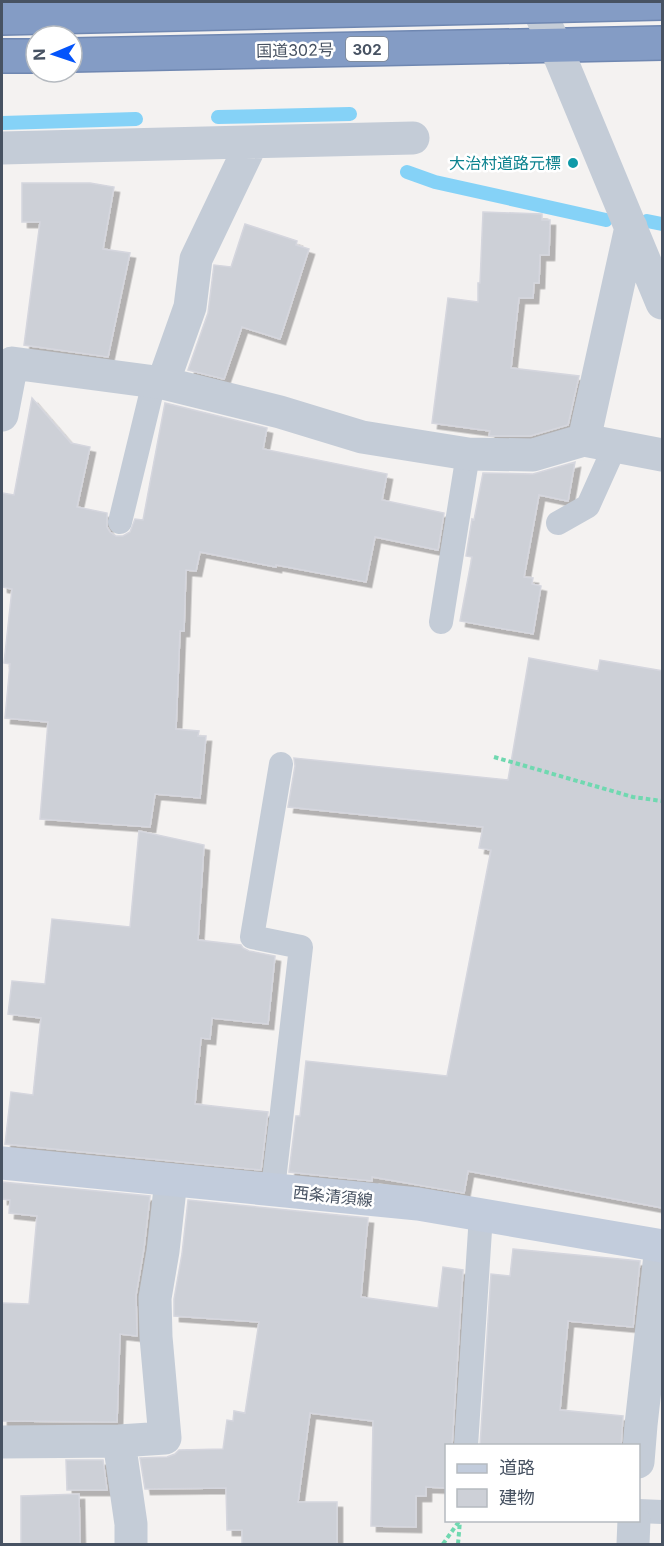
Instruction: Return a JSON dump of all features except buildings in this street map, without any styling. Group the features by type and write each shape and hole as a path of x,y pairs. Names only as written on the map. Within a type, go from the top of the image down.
{"highway":[{"path":"2,18 663,3"},
{"name":"国道302号","path":"84,55 663,43"},
{"path":"2,56 24,56"}],"main road":[{"name":"西条清須線","path":"2,1162 418,1204 662,1246"}],"street":[{"path":"535,2 663,303"},
{"path":"2,148 413,138"},
{"path":"158,383 190,307 196,259 252,142"},
{"path":"599,443 631,227"},
{"path":"2,415 12,363 158,383 280,412 362,437 468,454 533,455 599,443 663,455"},
{"path":"2,1442 119,1441 165,1438 156,1338 155,1298 171,1180"},
{"path":"640,1444 662,1246"},
{"path":"119,1441 131,1524 131,1545"},
{"path":"633,1545 634,1522"}],"lane":[{"path":"120,522 158,383"},
{"path":"558,523 588,506 599,443"},
{"path":"441,622 468,454"},
{"path":"273,1190 301,947 252,937 280,764"},
{"path":"466,1444 481,1215"},
{"path":"640,1511 663,1512"}],"path":[{"path":"494,757 633,797 663,801"},
{"path":"443,1545 459,1522"},
{"path":"458,1545 460,1522"}],"waterway":[{"path":"218,117 350,114"},
{"path":"2,123 136,119"},
{"path":"407,172 435,182 606,220"},
{"path":"647,221 662,224"}],"place":[{"name":"大治村道路元標","path":"573,163"}]}
